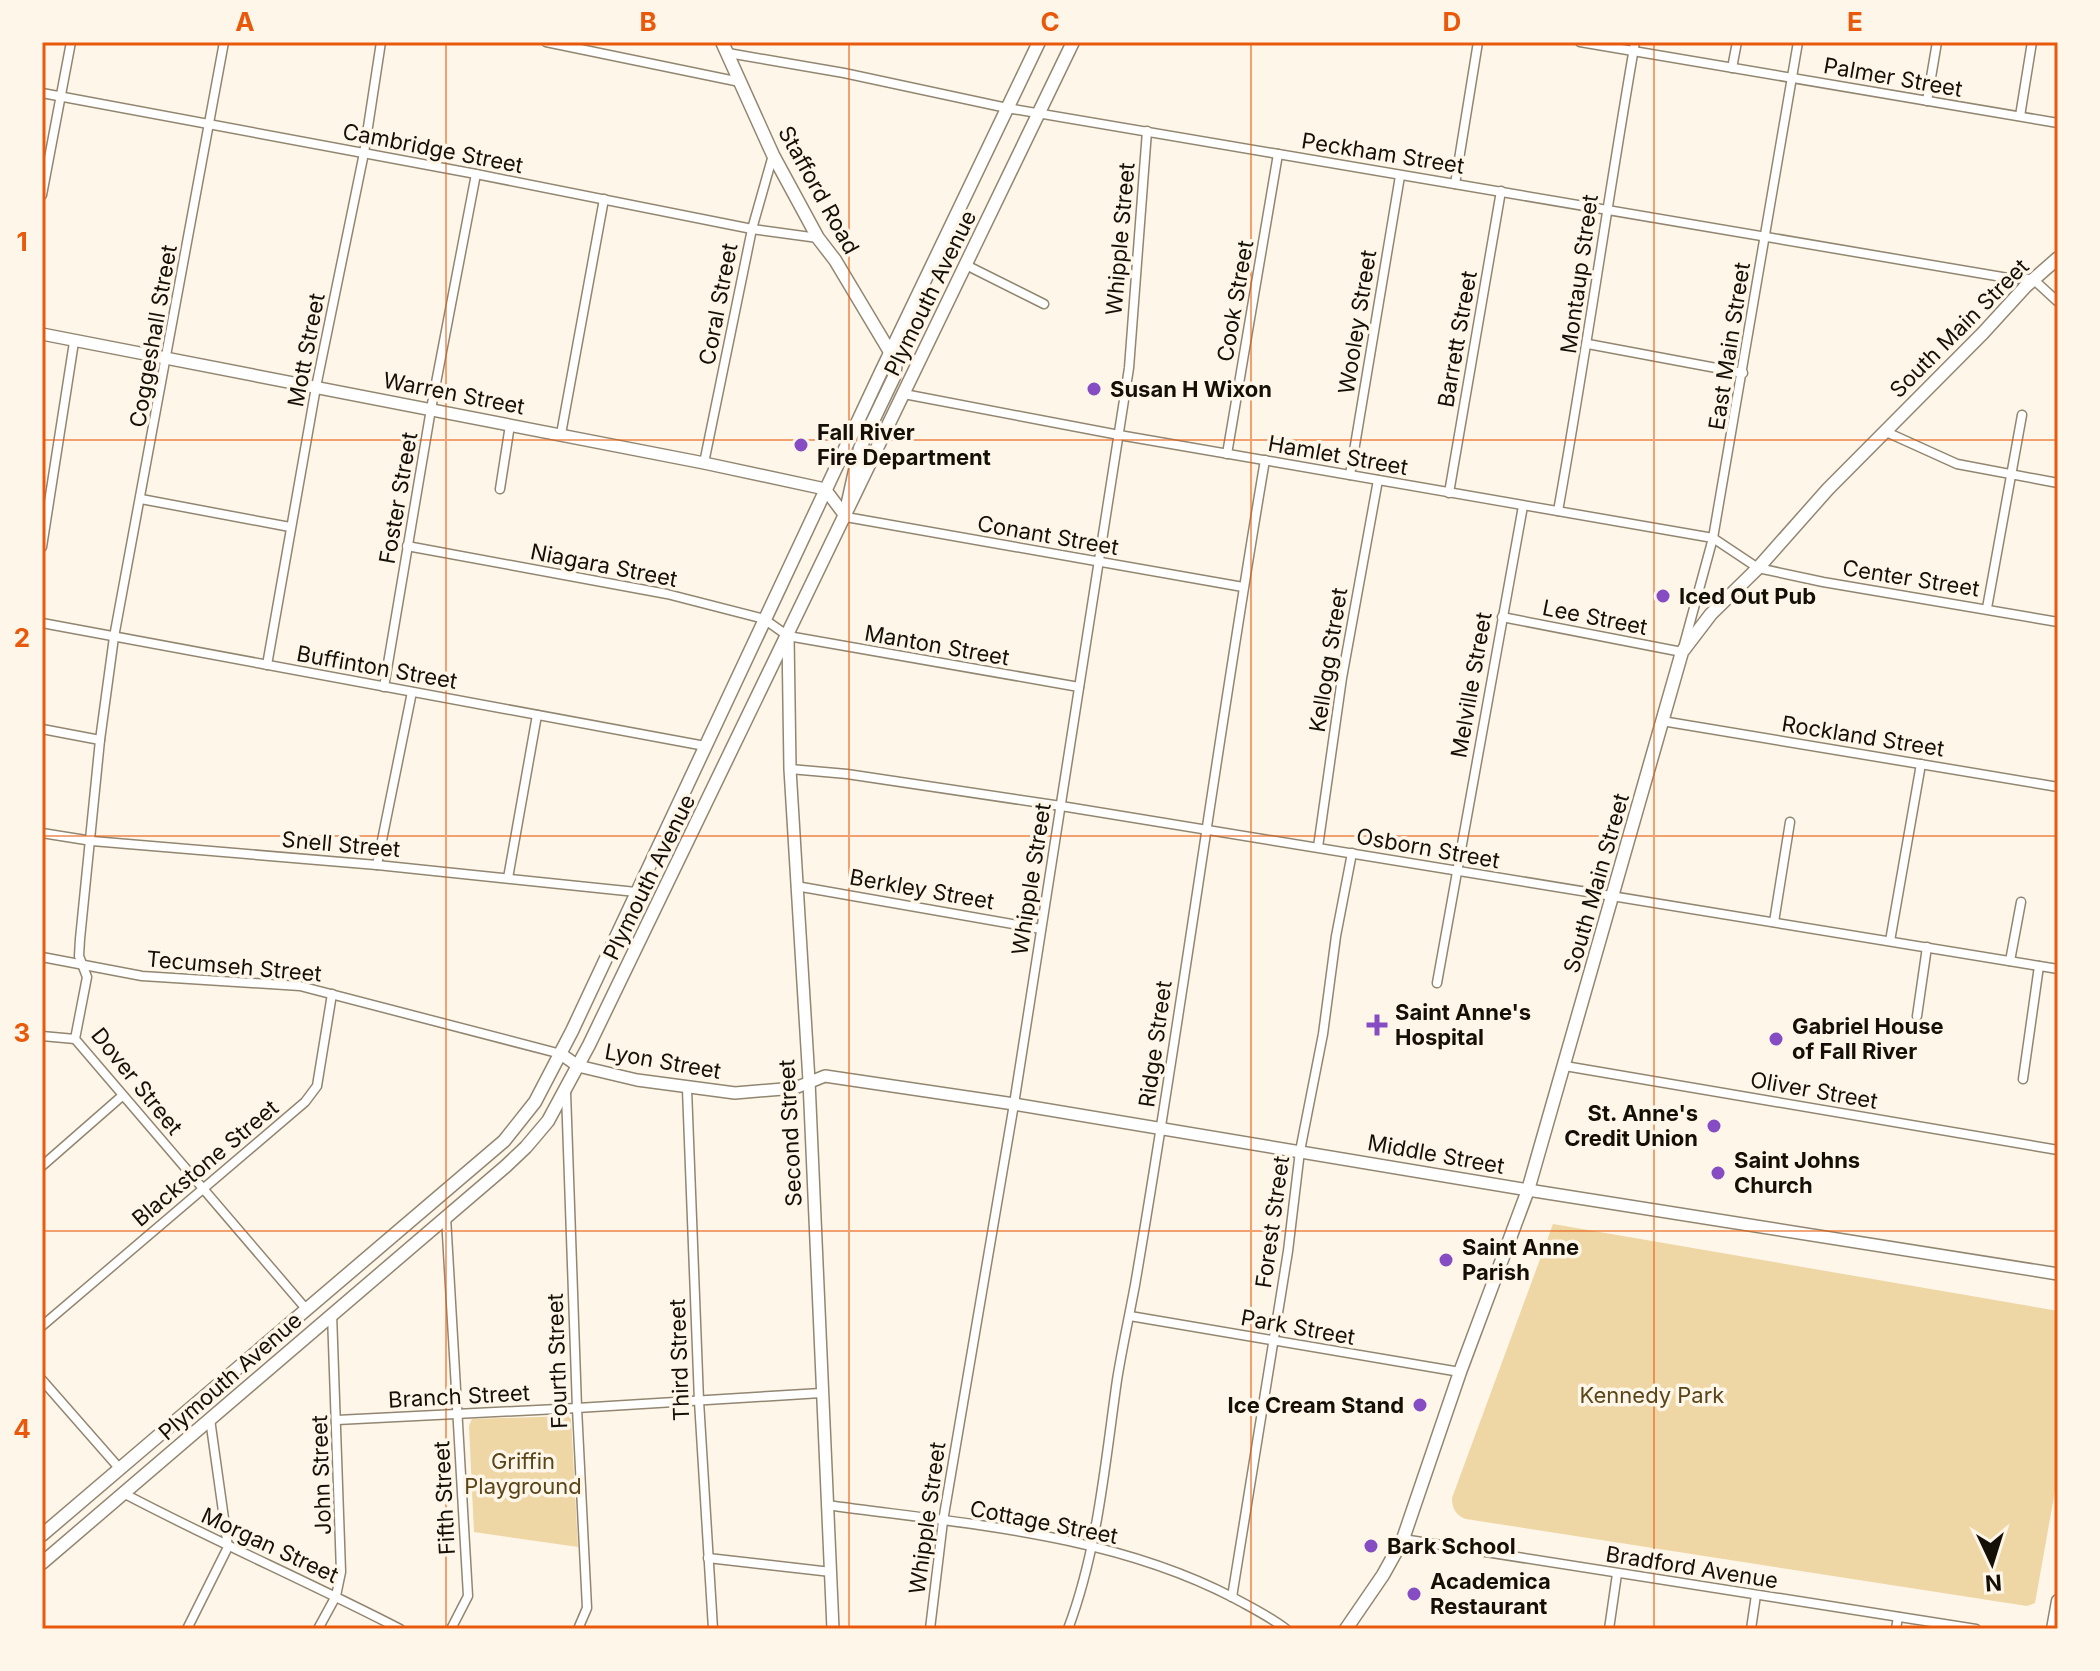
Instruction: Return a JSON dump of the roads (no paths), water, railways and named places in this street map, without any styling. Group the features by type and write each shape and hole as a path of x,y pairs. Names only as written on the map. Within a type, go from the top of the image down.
{"main road":[{"name":"Plymouth Avenue","path":"42,1535 511,1133 535,1102 561,1054 825,489 1039,42"},
{"name":"Plymouth Avenue","path":"42,1563 446,1217 526,1147 548,1121 578,1066 846,517 1073,42"},
{"name":"Stafford Road","path":"725,48 773,155 818,238 835,260 890,353"},
{"name":"South Main Street","path":"1346,1629 1403,1539 1460,1372 1528,1190 1682,652 1711,614 1758,568 1828,489 2033,279 2058,258"},
{"path":"846,517 860,448 896,372 896,362 890,353"},
{"path":"2053,1629 2058,1601"}],"street":[{"path":"42,195 71,42"},
{"name":"Coggeshall Street","path":"114,637 224,42"},
{"name":"Mott Street","path":"267,665 316,387 364,153 381,42"},
{"path":"546,42 740,82"},
{"path":"1455,184 1478,42"},
{"name":"Palmer Street","path":"1580,42 1634,47 1732,68 2058,123"},
{"path":"1732,68 1737,42"},
{"name":"East Main Street","path":"1682,652 1713,538 1798,42"},
{"path":"1927,101 1937,42"},
{"path":"2020,116 2032,42"},
{"name":"Montaup Street","path":"1558,511 1588,344 1606,210 1634,47"},
{"name":"Peckham Street","path":"725,48 1007,108 1766,238 2008,278 2033,279"},
{"name":"Cambridge Street","path":"42,93 752,229 818,238"},
{"name":"Whipple Street","path":"930,1629 943,1521 1014,1104 1129,368 1147,131"},
{"name":"Cook Street","path":"1227,454 1278,154"},
{"name":"Coral Street","path":"704,463 752,229 773,155"},
{"name":"Foster Street","path":"384,687 431,409 476,174"},
{"name":"Wooley Street","path":"1350,475 1400,176"},
{"name":"Barrett Street","path":"1449,493 1501,191"},
{"path":"561,434 604,199"},
{"path":"966,265 1044,304"},
{"path":"2033,279 2058,302"},
{"name":"Warren Street","path":"42,334 561,434 825,489"},
{"path":"42,547 74,342"},
{"path":"1588,344 1743,373"},
{"name":"Hamlet Street","path":"904,394 1119,435 1713,538 1758,568"},
{"path":"1987,608 2022,415"},
{"path":"500,489 510,425"},
{"path":"1884,431 1957,464 2058,483"},
{"name":"Ridge Street","path":"1068,1629 1078,1603 1104,1488 1118,1378 1161,1130 1265,460"},
{"name":"Kellogg Street","path":"1318,847 1342,678 1378,480"},
{"path":"825,489 846,517"},
{"path":"141,499 290,527"},
{"name":"Melville Street","path":"1437,983 1523,506"},
{"name":"Conant Street","path":"846,517 1243,587"},
{"name":"Niagara Street","path":"407,546 667,594 764,619 788,636"},
{"name":"Center Street","path":"1758,568 2058,622"},
{"name":"Lee Street","path":"1502,617 1682,652"},
{"name":"Buffinton Street","path":"42,623 705,746"},
{"name":"Manton Street","path":"788,636 1079,687"},
{"name":"Second Street","path":"788,636 790,769 809,1081 833,1629"},
{"name":"Dover Street","path":"114,637 80,939 79,956 87,977 75,1039 307,1310"},
{"path":"377,865 412,692"},
{"path":"508,878 537,715"},
{"name":"Rockland Street","path":"1662,721 2058,787"},
{"path":"42,729 100,740"},
{"path":"1890,941 1921,764"},
{"name":"Osborn Street","path":"790,769 847,774 1061,806 2058,969"},
{"path":"1774,922 1790,822"},
{"name":"Snell Street","path":"42,833 92,841 377,865 636,892"},
{"name":"Forest Street","path":"1232,1597 1288,1251 1300,1151 1323,1034 1336,936 1352,853"},
{"name":"Berkley Street","path":"796,886 1041,929"},
{"path":"2010,961 2021,902"},
{"path":"1917,1016 1927,947"},
{"name":"Tecumseh Street","path":"42,957 142,976 287,985 561,1054"},
{"path":"2023,1079 2039,966"},
{"name":"Blackstone Street","path":"42,1326 305,1102 317,1086 332,994"},
{"path":"42,1036 75,1039"},
{"name":"Lyon Street","path":"561,1054 578,1066 687,1089 735,1093 795,1088 809,1081"},
{"name":"Oliver Street","path":"1565,1066 2058,1150"},
{"name":"Middle Street","path":"809,1081 825,1076 1014,1104 2058,1274"},
{"name":"Fourth Street","path":"566,1089 587,1608 578,1629"},
{"name":"Third Street","path":"687,1089 699,1401 713,1629"},
{"path":"42,1166 122,1096"},
{"name":"Fifth Street","path":"446,1217 468,1596 451,1629"},
{"name":"John Street","path":"318,1629 336,1596 341,1572 332,1314"},
{"name":"Park Street","path":"1130,1316 1460,1372"},
{"path":"42,1380 120,1469"},
{"name":"Branch Street","path":"337,1420 821,1393"},
{"path":"187,1629 228,1547 210,1419"},
{"name":"Morgan Street","path":"123,1493 400,1629"},
{"name":"Cottage Street","path":"827,1505 1092,1546 1200,1581 1268,1615 1286,1629"},
{"name":"Bradford Avenue","path":"1403,1539 1976,1629"},
{"path":"708,1558 831,1572"},
{"path":"1609,1629 1617,1574"},
{"path":"1751,1629 1756,1595"},
{"path":"1896,1629 1898,1617"}],"place":[{"name":"Susan H Wixon","path":"1094,389"},
{"name":"Fall River Fire Department","path":"801,445"},
{"name":"Iced Out Pub","path":"1663,596"},
{"name":"Saint Anne's Hospital","path":"1377,1025"},
{"name":"Gabriel House of Fall River","path":"1776,1039"},
{"name":"St. Anne's Credit Union","path":"1714,1126"},
{"name":"Saint Johns Church","path":"1718,1173"},
{"name":"Saint Anne Parish","path":"1446,1260"},
{"name":"Ice Cream Stand","path":"1420,1405"},
{"name":"Bark School","path":"1371,1546"},
{"name":"Academica Restaurant","path":"1414,1594"}],"park label":[{"name":"Kennedy Park","path":"1652,1395"},
{"name":"Griffin Playground","path":"523,1474"}]}
